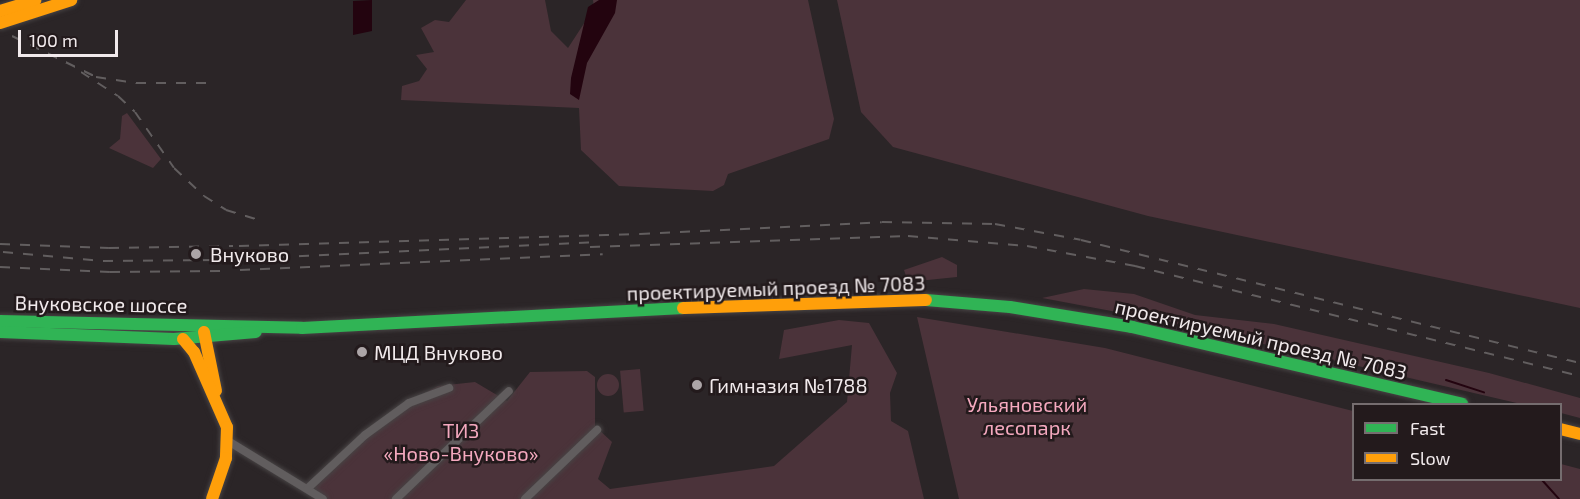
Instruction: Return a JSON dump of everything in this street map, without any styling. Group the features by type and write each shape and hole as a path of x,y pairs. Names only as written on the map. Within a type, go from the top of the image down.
{"main road":[{"path":"0,11 35,0"},
{"path":"0,23 71,0"},
{"name":"проектируемый проезд № 7083","path":"201,333 824,301 928,300 1010,307 1132,327 1454,403"},
{"name":"Внуковское шоссе","path":"1,323 201,333"},
{"name":"Внуковское шоссе","path":"1,323 183,339 201,333"},
{"name":"Внуковское шоссе","path":"194,352 201,333"},
{"name":"Внуковское шоссе","path":"201,333 228,441 225,464 212,499"},
{"name":"Внуковское шоссе","path":"183,339 194,352 218,404"},
{"path":"1562,430 1580,434"}],"street":[{"path":"308,488 365,435 410,403 449,388"},
{"path":"396,499 509,391"},
{"path":"525,499 597,430"},
{"path":"228,441 323,499"}],"green space":[{"path":"466,0 545,0 551,31 568,48 594,8 593,0 808,0 834,119 829,139 728,174 724,185 713,191 619,186 581,150 579,108 401,100 402,86 419,81 427,69 416,55 434,52 421,28 435,20 449,22"},
{"path":"837,0 1580,0 1580,308 1148,216 893,147 861,112"},
{"path":"127,113 161,159 153,168 109,148 120,139 122,116"},
{"path":"942,257 957,265 957,277 908,282 904,270"},
{"path":"1084,289 1134,294 1195,315 1274,324 1489,373 1580,398 1580,418 1562,413 1562,403 1517,403 1165,321 1042,298"},
{"name":"Ульяновский лесопарк","path":"917,317 1105,348 1352,411 1352,481 1562,481 1562,464 1580,469 1580,499 959,499"},
{"name":"ТИЗ «Ново-Внуково»","path":"839,320 869,323 897,373 890,393 891,421 908,431 924,499 314,499 309,482 360,434 399,406 438,386 475,382 507,401 530,372 587,371 595,377 595,426 612,442 598,479 610,489 774,466 847,402 852,345 779,359 784,330"},
{"path":"640,369 644,411 624,413 620,371"},
{"path":"608,374 616,377 619,385 616,393 608,396 600,393 597,385 600,377"}],"shaded area":[{"path":"372,0 372,31 353,35 353,1"},
{"path":"599,0 617,0 615,13 587,63 579,100 570,94 571,78 588,7"}],"waterway":[{"path":"1446,380 1484,392"},
{"path":"1543,481 1559,499"}],"railway":[{"path":"12,36 96,77 136,83 213,83"},
{"path":"81,72 118,96 135,112 174,168 204,196 226,210 261,221"},
{"path":"239,246 640,234 882,222 995,224 1081,240 1580,363"},
{"path":"590,247 908,236 1027,246 1135,266 1580,376"},
{"path":"239,259 599,242"},
{"path":"0,244 109,248 233,246"},
{"path":"3,252 103,261 220,260"},
{"path":"240,270 603,254"},
{"path":"0,267 110,272 220,271"}],"traffic: fast":[{"path":"926,300 1010,307 1132,327 1458,403"},
{"path":"0,321 302,328 683,308"},
{"path":"0,332 174,339 256,332"}],"traffic: slow":[{"path":"0,11 35,0"},
{"path":"0,23 71,0"},
{"path":"683,308 926,300"},
{"path":"204,332 216,391"},
{"path":"183,339 194,352 227,427 226,458 212,499"},
{"path":"1562,430 1580,434"}],"place":[{"name":"Внуково","path":"196,254"},
{"name":"МЦД Внуково","path":"362,352"},
{"name":"Гимназия №1788","path":"697,385"}]}
